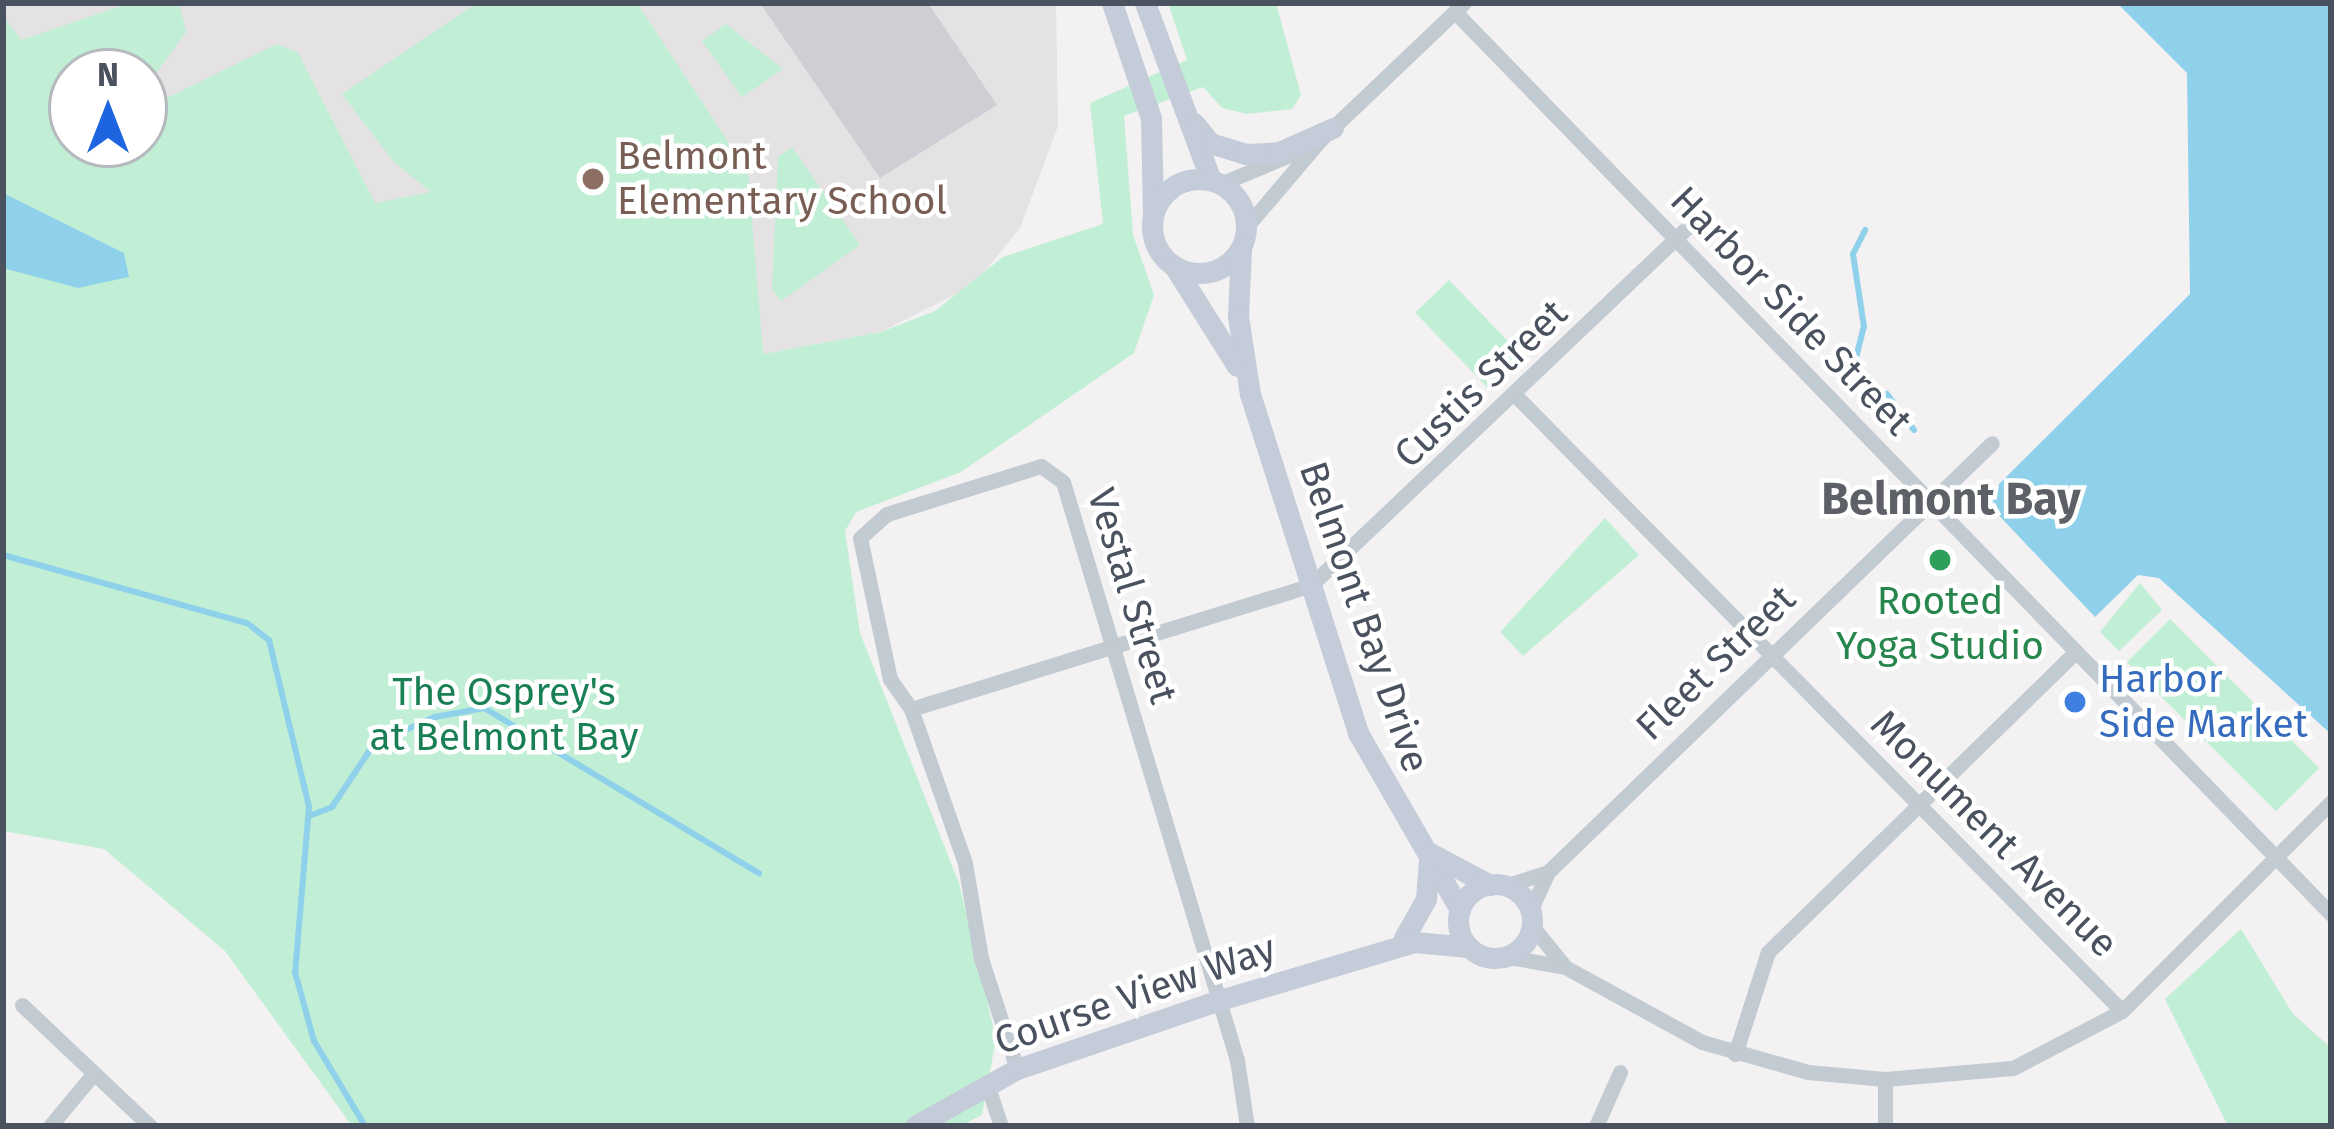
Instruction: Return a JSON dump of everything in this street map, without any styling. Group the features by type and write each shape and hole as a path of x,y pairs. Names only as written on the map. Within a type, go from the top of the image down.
{"street":[{"name":"Belmont Bay Drive","path":"1112,3 1151,118 1154,239 1250,394 1371,764 1430,853 1459,913 1469,947 1565,967 1735,1054 1885,1079 2013,1068 2122,1011 2331,802"},
{"name":"Belmont Bay Drive","path":"1145,3 1216,182 1244,237 1250,394"},
{"path":"1174,266 1211,272 1327,133 1460,8"},
{"name":"Harbor Side Street","path":"1460,8 1675,239 2331,914"},
{"path":"1184,106 1210,143 1246,154 1279,152 1327,133"},
{"path":"1153,216 1174,186 1216,182 1327,133"},
{"name":"Custis Street","path":"1312,585 1692,224"},
{"name":"Monument Avenue","path":"1516,396 2122,1011"},
{"name":"Fleet Street","path":"1531,918 1548,872 1992,443"},
{"name":"Vestal Street","path":"1017,1069 981,958 965,863 911,709 890,679 867,600 864,528 1027,468 1059,473 1220,1000 1246,1126"},
{"path":"911,709 1312,585"},
{"path":"1735,1054 1768,952 2075,652"},
{"name":"Belmont Bay Drive","path":"1430,853 1497,885 1531,918 1565,967"},
{"path":"1395,943 1426,899 1430,853"},
{"name":"Fleet Street","path":"1497,885 1548,872"},
{"path":"1459,913 1497,885"},
{"name":"Course View Way","path":"915,1126 1017,1069 1395,943 1459,913"},
{"path":"1504,956 1531,918"},
{"name":"Course View Way","path":"1395,943 1436,939 1469,947"},
{"path":"22,1005 150,1126"},
{"path":"1596,1126 1620,1072"},
{"path":"50,1126 94,1073"},
{"path":"1885,1079 1885,1126"},
{"path":"987,1084 1000,1126"}],"shaded area":[{"name":"Belmont Elementary School","path":"3,3 1056,3 1058,126 1020,228 974,285 881,332 762,354 168,152 168,48 48,48 48,91 3,128"}],"green space":[{"name":"The Osprey's at Belmont Bay","path":"130,3 179,3 186,32 168,57 168,48 48,48 48,168 168,168 168,97 277,44 298,53 375,203 431,192 393,161 342,94 477,3 637,3 748,172 763,354 881,332 935,311 1003,257 1103,224 1090,103 1187,60 1168,3 1276,3 1301,95 1292,109 1247,114 1222,108 1203,87 1124,116 1133,235 1154,295 1134,353 961,472 856,512 845,531 860,633 959,883 996,1039 982,1115 960,1126 352,1126 225,951 104,849 3,831 3,15 21,40"},
{"path":"726,24 783,69 742,97 702,41"},
{"path":"792,147 860,245 781,301 772,289 778,157"},
{"path":"1449,280 1525,359 1492,392 1415,313"},
{"path":"1605,518 1639,555 1523,656 1500,632"},
{"path":"2140,583 2162,610 2119,651 2100,632"},
{"path":"2170,619 2319,768 2276,811 2127,662"},
{"path":"2241,929 2293,1014 2331,1048 2331,1126 2228,1126 2165,999"}],"water":[{"path":"2117,3 2331,3 2331,734 2159,578 2138,575 2095,617 1991,507 1998,485 2190,294 2187,73"},
{"path":"3,193 124,253 129,277 78,288 3,268"}],"building":[{"path":"760,3 928,3 997,105 880,178"}],"waterway":[{"path":"1855,362 1864,327 1853,254 1865,230"},
{"path":"1887,394 1914,430"},
{"path":"3,555 247,623 269,640 309,807 295,972 314,1041 365,1126"},
{"path":"309,816 332,807 374,744 435,717 484,708 759,873"}],"place":[{"name":"Belmont Elementary School","path":"593,179"},
{"name":"Rooted Yoga Studio","path":"1940,560"},
{"name":"Harbor Side Market","path":"2075,702"}],"district":[{"name":"Belmont Bay","path":"1951,500"}]}
